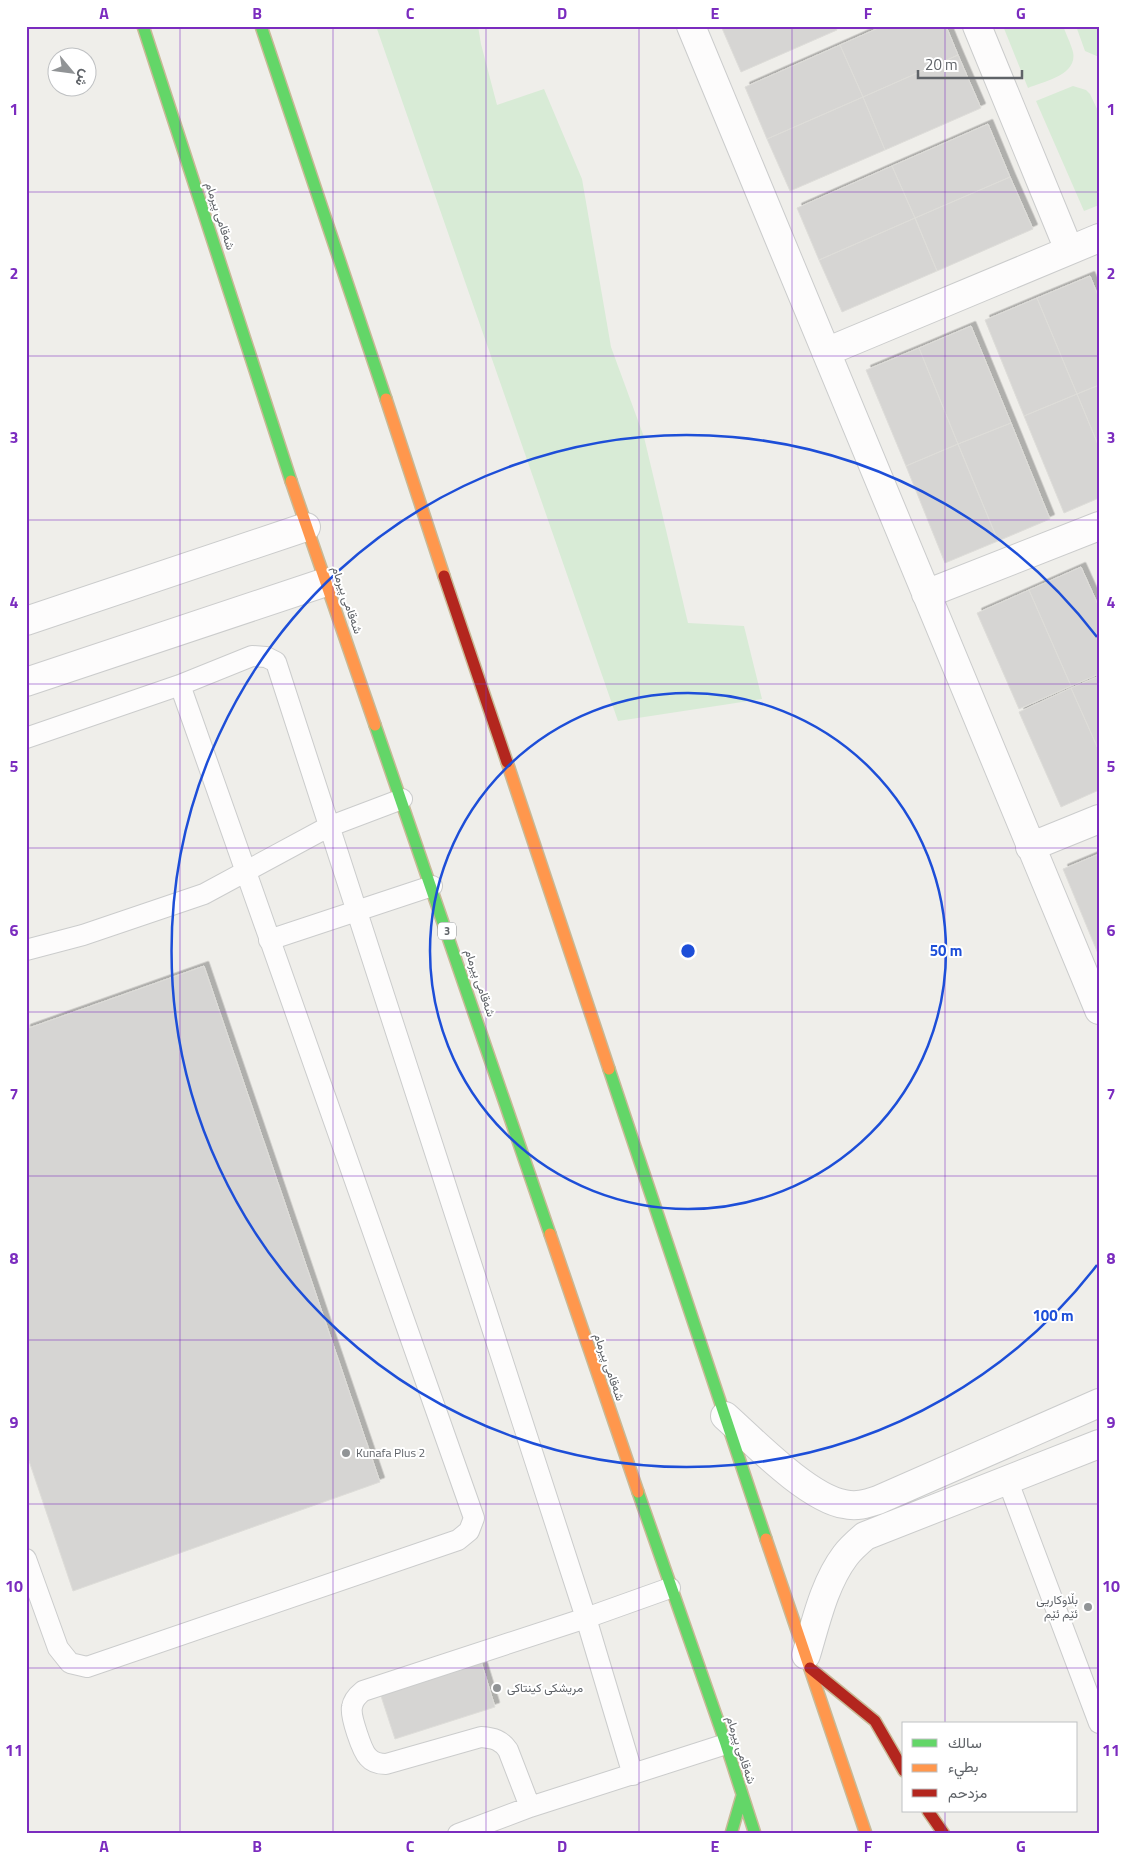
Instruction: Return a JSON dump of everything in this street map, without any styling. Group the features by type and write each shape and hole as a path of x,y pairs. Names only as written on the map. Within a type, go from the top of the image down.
{"highway":[{"name":"شەقامی پیرمام","path":"143,26 306,527 432,886 670,1588 726,1744 755,1834"},
{"path":"261,26 866,1834"},
{"path":"808,1661 875,1720 902,1767"},
{"path":"731,1834 742,1796"},
{"path":"929,1812 944,1834"}],"street":[{"path":"691,26 1099,1010"},
{"path":"977,26 1069,250"},
{"path":"826,352 1099,238"},
{"path":"926,594 1099,526"},
{"path":"26,621 306,527"},
{"path":"26,682 326,582"},
{"path":"1030,847 1099,819"},
{"path":"725,1416 786,1471 818,1493 843,1504 859,1506 878,1500 1099,1403"},
{"path":"808,1661 823,1600 835,1573 846,1555 865,1536 1099,1444"}],"lane":[{"path":"26,738 180,685 252,656 266,657 276,662 586,1618 633,1774"},
{"path":"26,1559 58,1648 70,1663 87,1667 458,1540 469,1531 474,1518 180,685"},
{"path":"26,950 83,935 204,894 328,827 402,799"},
{"path":"269,940 432,886"},
{"path":"1007,1480 1099,1723"},
{"path":"530,1807 508,1750 503,1743 493,1738 481,1737 379,1764 367,1757 363,1750 352,1712 352,1706 358,1695 363,1691 586,1618 670,1588"},
{"path":"458,1834 530,1807 726,1744"}],"green space":[{"path":"376,26 478,26 497,105 544,89 582,179 611,347 644,437 688,623 744,626 762,699 618,721"},
{"path":"1003,26 1063,26 1073,52 1073,60 1070,66 1058,76 1028,88"},
{"path":"1076,26 1099,26 1099,57 1085,51"},
{"path":"1073,86 1086,90 1090,94 1099,113 1099,205 1084,211 1036,101"}],"building":[{"path":"721,26 835,26 837,30 741,72"},
{"path":"883,26 946,26 958,55 863,97 840,45"},
{"path":"840,45 863,97 767,139 745,87"},
{"path":"958,55 981,108 885,150 863,97"},
{"path":"863,97 885,150 790,191 767,139"},
{"path":"988,124 1010,177 915,218 892,166"},
{"path":"892,166 915,218 819,260 797,208"},
{"path":"1010,177 1033,229 937,271 915,218"},
{"path":"915,218 937,271 842,312 819,260"},
{"path":"1090,276 1099,298 1099,385 1077,394 1037,298"},
{"path":"1037,298 1077,394 1024,416 985,320"},
{"path":"971,326 1011,423 958,444 919,348"},
{"path":"919,348 958,444 906,466 866,370"},
{"path":"1099,385 1099,447 1077,394"},
{"path":"1077,394 1099,447 1099,498 1064,513 1024,416"},
{"path":"1011,423 1050,519 998,541 958,444"},
{"path":"958,444 998,541 945,563 906,466"},
{"path":"1081,567 1099,607 1099,674 1071,686 1029,590"},
{"path":"1029,590 1071,686 1019,709 977,613"},
{"path":"1099,676 1099,751 1071,688"},
{"path":"1071,688 1099,751 1099,790 1061,807 1019,712"},
{"path":"1099,854 1099,956 1063,869"},
{"path":"204,966 380,1482 73,1591 26,1452 26,1029"},
{"path":"479,1655 495,1707 395,1739 378,1687"}],"traffic: fast":[{"path":"143,26 291,481"},
{"path":"261,26 386,399"},
{"path":"375,725 550,1234"},
{"path":"609,1069 766,1539"},
{"path":"638,1492 726,1744 755,1834"},
{"path":"731,1834 742,1796"}],"traffic: slow":[{"path":"386,399 444,576"},
{"path":"291,481 375,725"},
{"path":"507,762 609,1069"},
{"path":"550,1234 638,1492"},
{"path":"766,1539 866,1834"}],"traffic: jam":[{"path":"444,576 507,762"},
{"path":"810,1668 875,1721 902,1768"},
{"path":"929,1812 944,1834"}],"place":[{"name":"Kunafa Plus 2","path":"346,1453"},
{"name":"بڵاوکاریی ئێم ئێم","path":"1088,1607"},
{"name":"مریشکی کینتاکی","path":"497,1688"}]}
